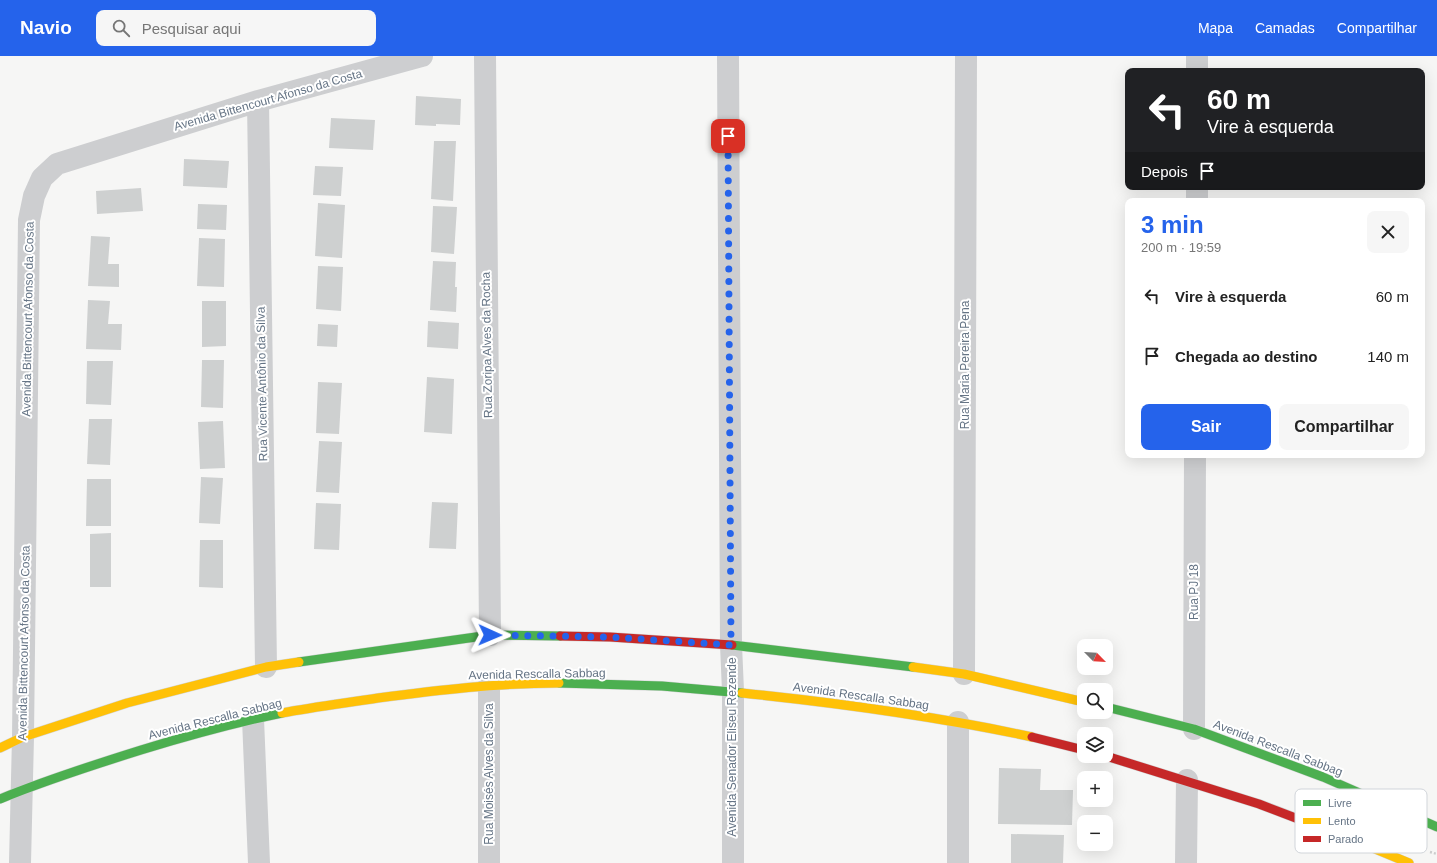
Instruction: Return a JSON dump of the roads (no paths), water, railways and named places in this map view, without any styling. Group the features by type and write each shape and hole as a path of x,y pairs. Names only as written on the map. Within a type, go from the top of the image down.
{"street":[{"name":"Avenida Bittencourt Afonso da Costa","path":"20,863 23,737 29,220 34,196 42,178 57,164 258,101 422,56"},
{"name":"Rua Zoripa Alves da Rocha","path":"485,56 490,635"},
{"name":"Avenida Senador Eliseu Rezende","path":"728,56 733,863"},
{"name":"Rua Maria Pereira Pena","path":"964,674 966,56"},
{"path":"1197,56 1197,68"},
{"name":"Rua Vicente Antônio da Silva","path":"258,101 266,667"},
{"name":"Rua PJ 18","path":"1194,729 1195,458"},
{"path":"0,748 23,737 127,703 266,667 490,635 610,637 731,645 964,674 1077,700"},
{"name":"Avenida Rescalla Sabbag","path":"0,799 81,768 174,740 253,719 337,704 415,693 489,685 560,682 643,684 733,691 867,708 958,722 1027,735 1077,748"},
{"name":"Rua Moisés Alves da Silva","path":"489,685 489,863"},
{"name":"Avenida Rescalla Sabbag","path":"1113,709 1194,729 1323,777 1351,789"},
{"path":"253,719 259,863"},
{"path":"958,722 958,863"},
{"path":"1113,758 1187,780 1295,817"},
{"path":"1186,863 1187,780"},
{"name":"Avenida Rescalla Sabbag","path":"1427,822 1437,826"},
{"path":"1383,853 1404,862"}]}
